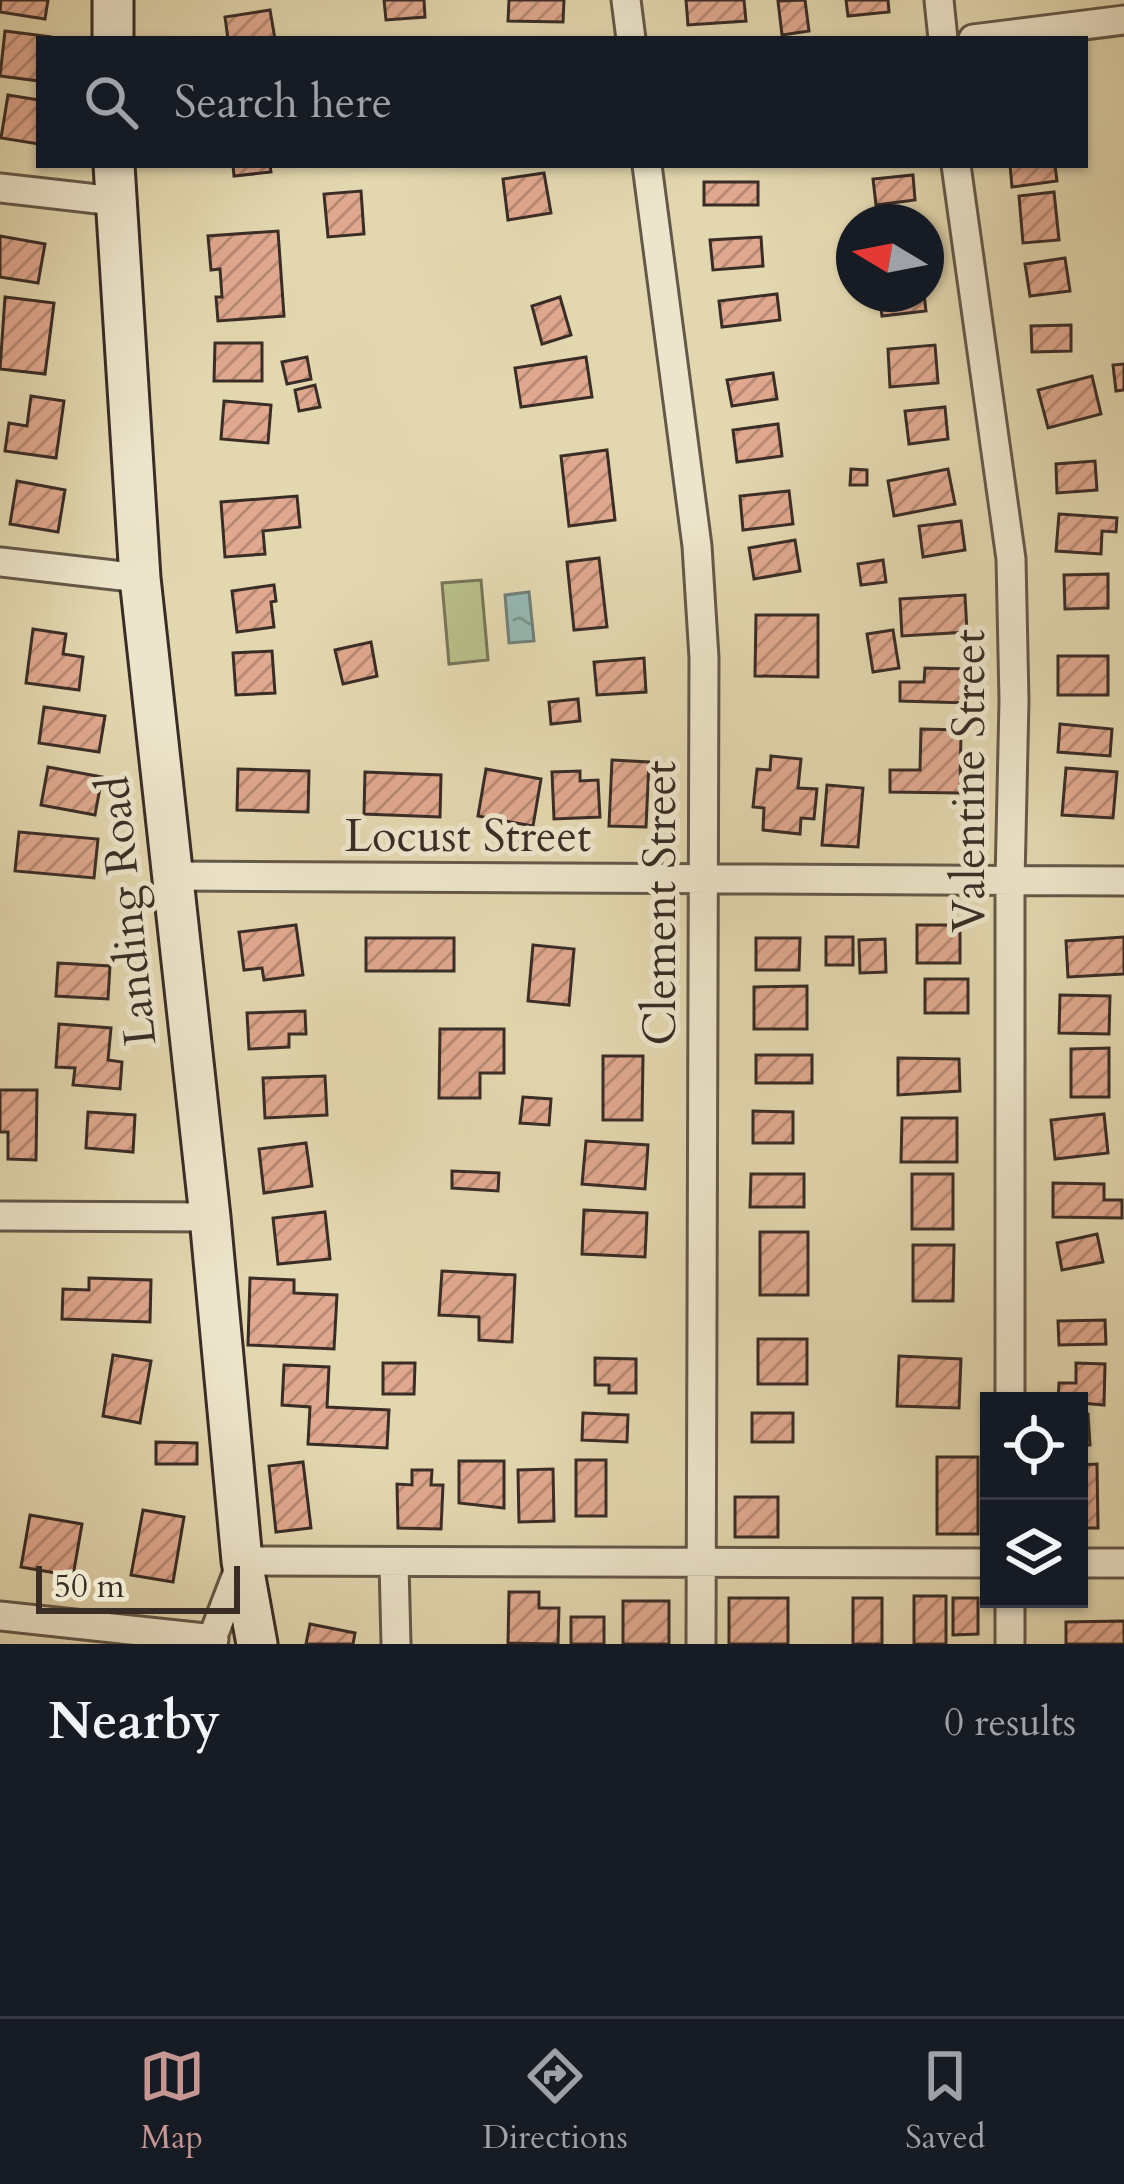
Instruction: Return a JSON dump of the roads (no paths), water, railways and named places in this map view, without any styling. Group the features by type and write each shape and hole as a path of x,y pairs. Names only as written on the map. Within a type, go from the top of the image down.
{"street":[{"path":"113,0 113,36"},
{"path":"626,0 631,36"},
{"path":"939,0 943,36"},
{"path":"997,36 1124,20"},
{"name":"Clement Street","path":"647,168 698,546 704,658 700,1644"},
{"name":"Valentine Street","path":"956,168 1011,559 1010,1392"},
{"path":"0,188 114,183"},
{"name":"Landing Road","path":"114,183 140,578 242,1561 257,1644"},
{"path":"0,562 140,578"},
{"name":"Locust Street","path":"171,876 1124,881"},
{"path":"0,1216 209,1217"},
{"path":"0,1616 212,1641 242,1561 980,1563"},
{"path":"1088,1563 1124,1563"},
{"path":"394,1564 395,1644"},
{"path":"1010,1608 1010,1644"}],"water":[{"path":"529,592 534,641 509,643 505,595"}]}
